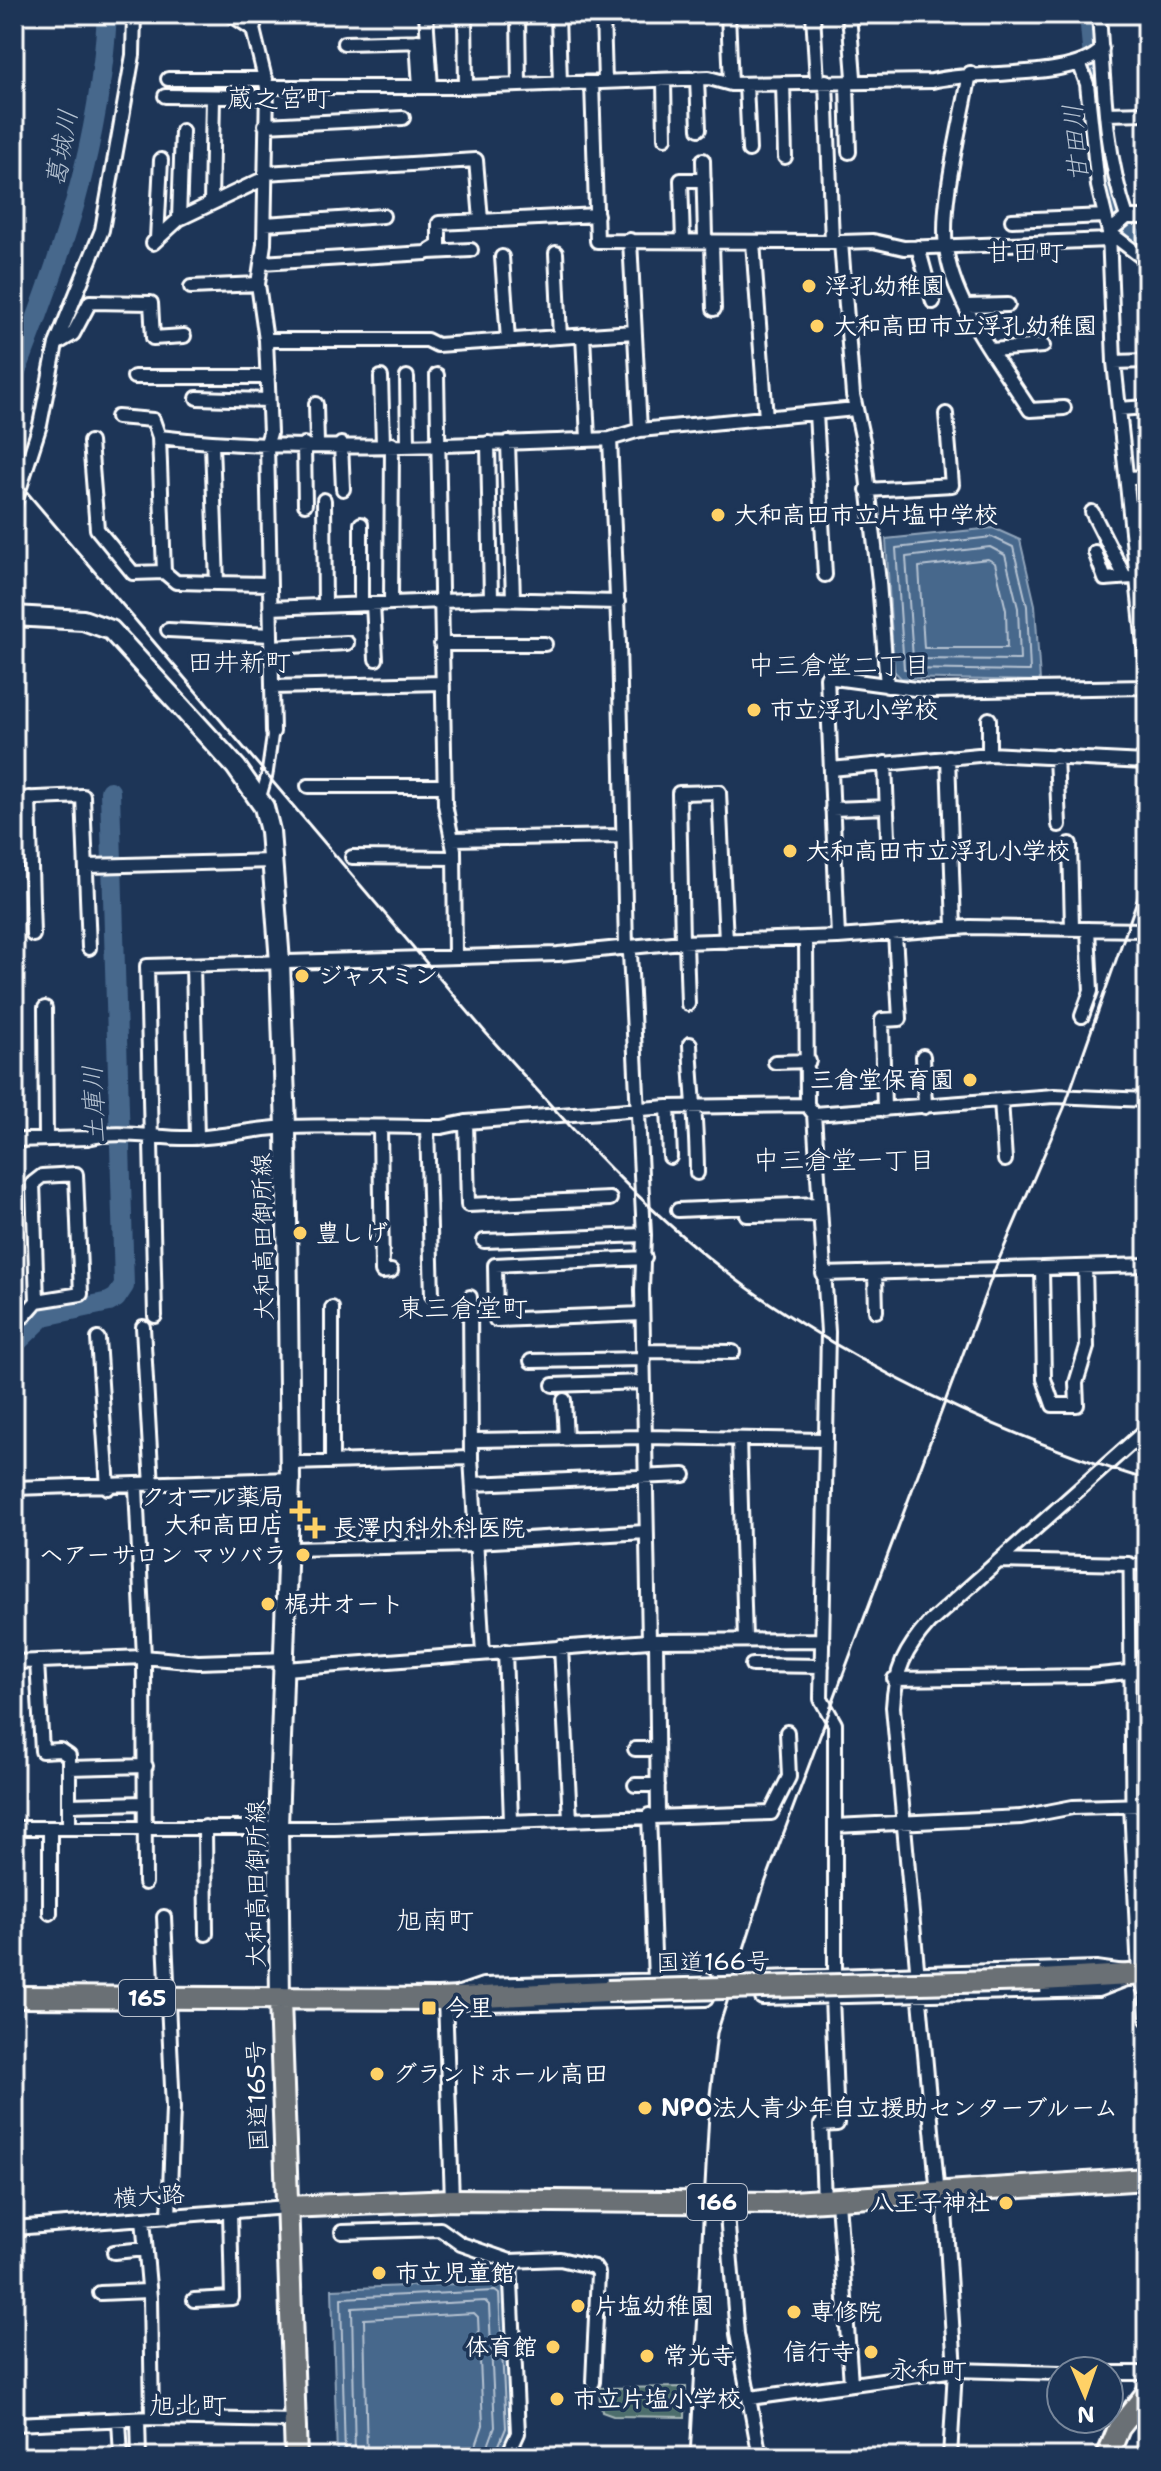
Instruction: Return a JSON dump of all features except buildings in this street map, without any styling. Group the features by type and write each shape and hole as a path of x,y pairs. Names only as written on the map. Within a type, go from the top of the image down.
{"main road":[{"name":"大和高田御所線","path":"14,616 83,620 111,630 236,767 259,800 270,831 280,962 286,1127 290,1471 290,1549 278,1826 280,2000"},
{"name":"国道166号","path":"280,2000 445,1998 1041,1980 1143,1974"},
{"name":"165","path":"14,1997 280,2000"},
{"name":"国道165号","path":"280,2000 296,2457"},
{"name":"166","path":"287,2207 452,2200 831,2201 1147,2179"},
{"path":"1107,2457 1119,2428 1147,2393"}],"street":[{"path":"14,506 40,425 56,344 102,230 133,55 134,14"},
{"path":"230,14 253,29"},
{"path":"257,14 253,29 267,88 265,224 258,284 268,377 273,732 267,775 259,800"},
{"path":"425,87 422,41 426,14"},
{"path":"465,14 466,87"},
{"path":"518,14 519,85"},
{"path":"558,14 560,84"},
{"path":"603,14 598,82 597,241 873,241 918,247 1109,236 1147,261"},
{"path":"728,14 731,84"},
{"path":"813,14 887,686"},
{"path":"849,14 854,77 849,81"},
{"path":"1099,14 1100,51 1115,184 1127,217"},
{"path":"344,43 422,41"},
{"path":"168,79 267,88 466,87 697,78 731,84 932,81 970,73 1082,63 1100,51"},
{"path":"1082,63 1109,236 1114,362 1142,582 1147,673"},
{"path":"970,73 947,215 946,246 967,306 1030,410 1064,408"},
{"path":"697,78 699,129"},
{"path":"664,80 665,138"},
{"path":"849,81 849,152"},
{"path":"783,83 785,157"},
{"path":"746,84 749,150"},
{"path":"165,96 213,97 267,88"},
{"path":"211,203 213,97"},
{"path":"1106,114 1147,113"},
{"path":"265,125 403,118"},
{"path":"179,219 182,131"},
{"path":"161,160 155,241 179,219 265,176 476,160 481,220"},
{"path":"703,160 705,237 712,244 714,309"},
{"path":"683,241 681,180 704,180"},
{"path":"426,253 439,245 439,223 597,215"},
{"path":"265,224 383,216"},
{"path":"1012,220 1105,216"},
{"path":"1109,236 1127,217 1147,217"},
{"path":"630,240 640,430"},
{"path":"753,242 766,418"},
{"path":"918,247 933,302"},
{"path":"261,263 471,250"},
{"path":"556,253 560,337"},
{"path":"502,257 508,340"},
{"path":"191,287 258,284"},
{"path":"56,344 73,334 90,302 151,303 153,338 184,336"},
{"path":"967,306 1008,305"},
{"path":"266,340 427,340 437,345 634,332"},
{"path":"583,335 588,439"},
{"path":"991,350 1043,346"},
{"path":"1114,362 1147,361"},
{"path":"437,375 445,804 454,858 455,957"},
{"path":"134,377 268,377"},
{"path":"381,377 387,444 391,603"},
{"path":"407,377 408,444"},
{"path":"197,398 268,400"},
{"path":"305,504 316,404"},
{"path":"1119,409 1147,407"},
{"path":"159,437 212,444 436,444 610,439 681,423 855,409"},
{"path":"816,413 825,575"},
{"path":"867,490 952,485 946,414"},
{"path":"117,417 153,420 159,437 164,572"},
{"path":"610,439 618,602 626,947 630,953 645,1258 642,1314 645,1532 658,1785 654,1815 655,1981"},
{"path":"90,442 97,529 133,573 164,572 176,582 270,584"},
{"path":"508,442 513,599"},
{"path":"488,443 491,599"},
{"path":"212,444 217,583"},
{"path":"341,444 343,489"},
{"path":"1127,478 1147,477"},
{"path":"324,500 325,606"},
{"path":"1092,512 1125,577"},
{"path":"1133,522 1147,521"},
{"path":"361,524 367,604 376,659"},
{"path":"1095,552 1105,579 1125,577 1142,582"},
{"path":"270,608 491,599 618,602"},
{"path":"168,630 271,641 347,643"},
{"path":"441,644 545,644"},
{"path":"838,937 827,677 930,691 1146,687"},
{"path":"1147,680 1147,863"},
{"path":"272,687 443,683"},
{"path":"989,719 989,754"},
{"path":"831,769 989,754 1145,762"},
{"path":"1056,756 1059,825"},
{"path":"948,757 954,928"},
{"path":"885,763 888,838"},
{"path":"308,786 445,786"},
{"path":"688,1004 679,793 719,792 726,941"},
{"path":"14,799 83,796 89,948"},
{"path":"29,798 33,935"},
{"path":"832,809 887,807"},
{"path":"452,839 622,836"},
{"path":"1070,844 1072,928"},
{"path":"352,857 454,858"},
{"path":"88,866 273,861"},
{"path":"155,1316 147,966 558,954 684,942 838,937 954,928 1144,930 1147,927"},
{"path":"1082,1016 1091,991 1088,929"},
{"path":"884,1110 882,1020 900,1019 895,933"},
{"path":"806,938 810,1110 828,1332 821,1699 835,1724 835,1976"},
{"path":"193,965 197,1138"},
{"path":"45,1008 46,1139"},
{"path":"690,1044 693,1106 697,1114 697,1173"},
{"path":"923,1056 925,1107"},
{"path":"775,1062 809,1061"},
{"path":"14,1140 119,1135 150,1139 197,1138 286,1127 427,1127 637,1108 693,1106 884,1110 1054,1096 1147,1100"},
{"path":"1001,1100 1005,1160"},
{"path":"668,1107 670,1157"},
{"path":"466,1122 468,1205 610,1199"},
{"path":"380,1127 382,1272 391,1271"},
{"path":"427,1127 432,1295"},
{"path":"14,1316 24,1316 37,1301 81,1294 76,1174 42,1176 33,1183 37,1301"},
{"path":"678,1210 819,1209"},
{"path":"722,1216 819,1209"},
{"path":"484,1241 644,1235"},
{"path":"642,1314 496,1320 495,1265 645,1258"},
{"path":"823,1274 1147,1265"},
{"path":"1042,1268 1044,1379 1053,1405 1077,1405 1076,1383 1087,1347 1085,1267"},
{"path":"875,1273 876,1311"},
{"path":"470,1297 474,1440 471,1458 483,1653"},
{"path":"332,1308 332,1462"},
{"path":"143,1327 152,1486"},
{"path":"98,1339 108,1488"},
{"path":"531,1361 733,1352"},
{"path":"553,1385 644,1382"},
{"path":"564,1400 566,1439"},
{"path":"950,2457 955,2370 904,1821 894,1679 906,1649 929,1623 1147,1429"},
{"path":"474,1440 645,1437 825,1440"},
{"path":"739,1439 745,1639"},
{"path":"14,1488 152,1486 290,1471 332,1462 471,1458"},
{"path":"473,1484 684,1475"},
{"path":"136,1487 144,1657 145,1883"},
{"path":"290,1549 476,1543 645,1532"},
{"path":"1000,1561 1147,1565"},
{"path":"1129,1564 1131,1805 1147,2019"},
{"path":"14,1662 144,1657 286,1664 652,1641 823,1640"},
{"path":"561,1647 570,1819"},
{"path":"505,1651 511,1821"},
{"path":"37,1661 42,1751 60,1750 69,1756 69,1828"},
{"path":"752,1665 822,1666"},
{"path":"894,1679 1090,1676 1147,1670"},
{"path":"14,1828 278,1826 771,1813 789,1777 787,1732"},
{"path":"635,1749 657,1749"},
{"path":"69,1768 146,1766"},
{"path":"635,1785 658,1785"},
{"path":"69,1805 144,1803"},
{"path":"835,1826 1021,1817 1073,1807 1147,1805"},
{"path":"205,1827 206,1934"},
{"path":"50,1828 50,1913"},
{"path":"164,1917 173,2108 169,2217"},
{"path":"1096,1968 1143,1974 1098,1990 762,1998 763,1978 1096,1968"},
{"path":"706,1979 706,1999 484,2004 445,1998 483,1985 706,1979"},
{"path":"832,1996 837,2124 821,2125 851,2383"},
{"path":"445,1998 452,2200"},
{"path":"726,2203 737,2334 760,2457"},
{"name":"横大路","path":"14,2228 287,2207"},
{"path":"194,2300 232,2298 230,2212"},
{"path":"143,2219 152,2418"},
{"path":"342,2232 440,2229 461,2244 510,2261 560,2259 594,2267 598,2273 593,2382"},
{"path":"114,2252 145,2249"},
{"path":"507,2457 518,2433 510,2261"},
{"path":"100,2293 148,2291"},
{"path":"750,2398 955,2370 1045,2373"},
{"path":"1125,2373 1147,2373"},
{"path":"14,2424 152,2418 294,2421"},
{"path":"138,2419 139,2457"},
{"path":"119,2420 121,2457"}],"green space":[{"path":"686,2387 685,2417 613,2416 602,2412 598,2388"}],"water":[{"path":"993,528 1020,540 1035,605 1040,681 901,678 894,671 886,539"},
{"path":"506,2282 514,2429 501,2457 337,2457 332,2289"}],"waterway":[{"name":"葛城川","path":"14,377 48,288 76,200 96,110 107,14"},
{"name":"甘田川","path":"1089,14 1104,187 1115,221 1147,251"},
{"name":"土庫川","path":"14,1345 44,1316 109,1302 124,1286 110,791"}],"railway":[{"path":"14,477 486,1033 620,1178 693,1245 771,1304 860,1359 906,1383 1000,1427 1147,1480"},
{"path":"690,2457 710,2095 717,2033 765,1883 994,1271 1064,1108 1147,872"}],"place":[{"name":"浮孔幼稚園","path":"809,286"},
{"name":"大和高田市立浮孔幼稚園","path":"817,326"},
{"name":"大和高田市立片塩中学校","path":"718,515"},
{"name":"市立浮孔小学校","path":"754,710"},
{"name":"大和高田市立浮孔小学校","path":"790,851"},
{"name":"ジャスミン","path":"302,976"},
{"name":"三倉堂保育園","path":"970,1080"},
{"name":"豊しげ","path":"300,1233"},
{"name":"クオール薬局 大和高田店","path":"300,1511"},
{"name":"長澤内科外科医院","path":"315,1528"},
{"name":"ヘアーサロン マツバラ","path":"303,1555"},
{"name":"梶井オート","path":"268,1604"},
{"name":"今里","path":"429,2008"},
{"name":"グランドホール高田","path":"377,2074"},
{"name":"NPO法人青少年自立援助センターブルーム","path":"645,2108"},
{"name":"八王子神社","path":"1006,2203"},
{"name":"市立児童館","path":"379,2273"},
{"name":"片塩幼稚園","path":"578,2306"},
{"name":"専修院","path":"794,2312"},
{"name":"体育館","path":"553,2347"},
{"name":"信行寺","path":"871,2352"},
{"name":"常光寺","path":"647,2356"},
{"name":"市立片塩小学校","path":"557,2399"}],"district":[{"name":"蔵之宮町","path":"279,97"},
{"name":"甘田町","path":"1025,251"},
{"name":"田井新町","path":"239,661"},
{"name":"中三倉堂二丁目","path":"839,664"},
{"name":"中三倉堂一丁目","path":"844,1159"},
{"name":"東三倉堂町","path":"463,1307"},
{"name":"旭南町","path":"435,1919"},
{"name":"永和町","path":"928,2369"},
{"name":"旭北町","path":"188,2404"}]}
